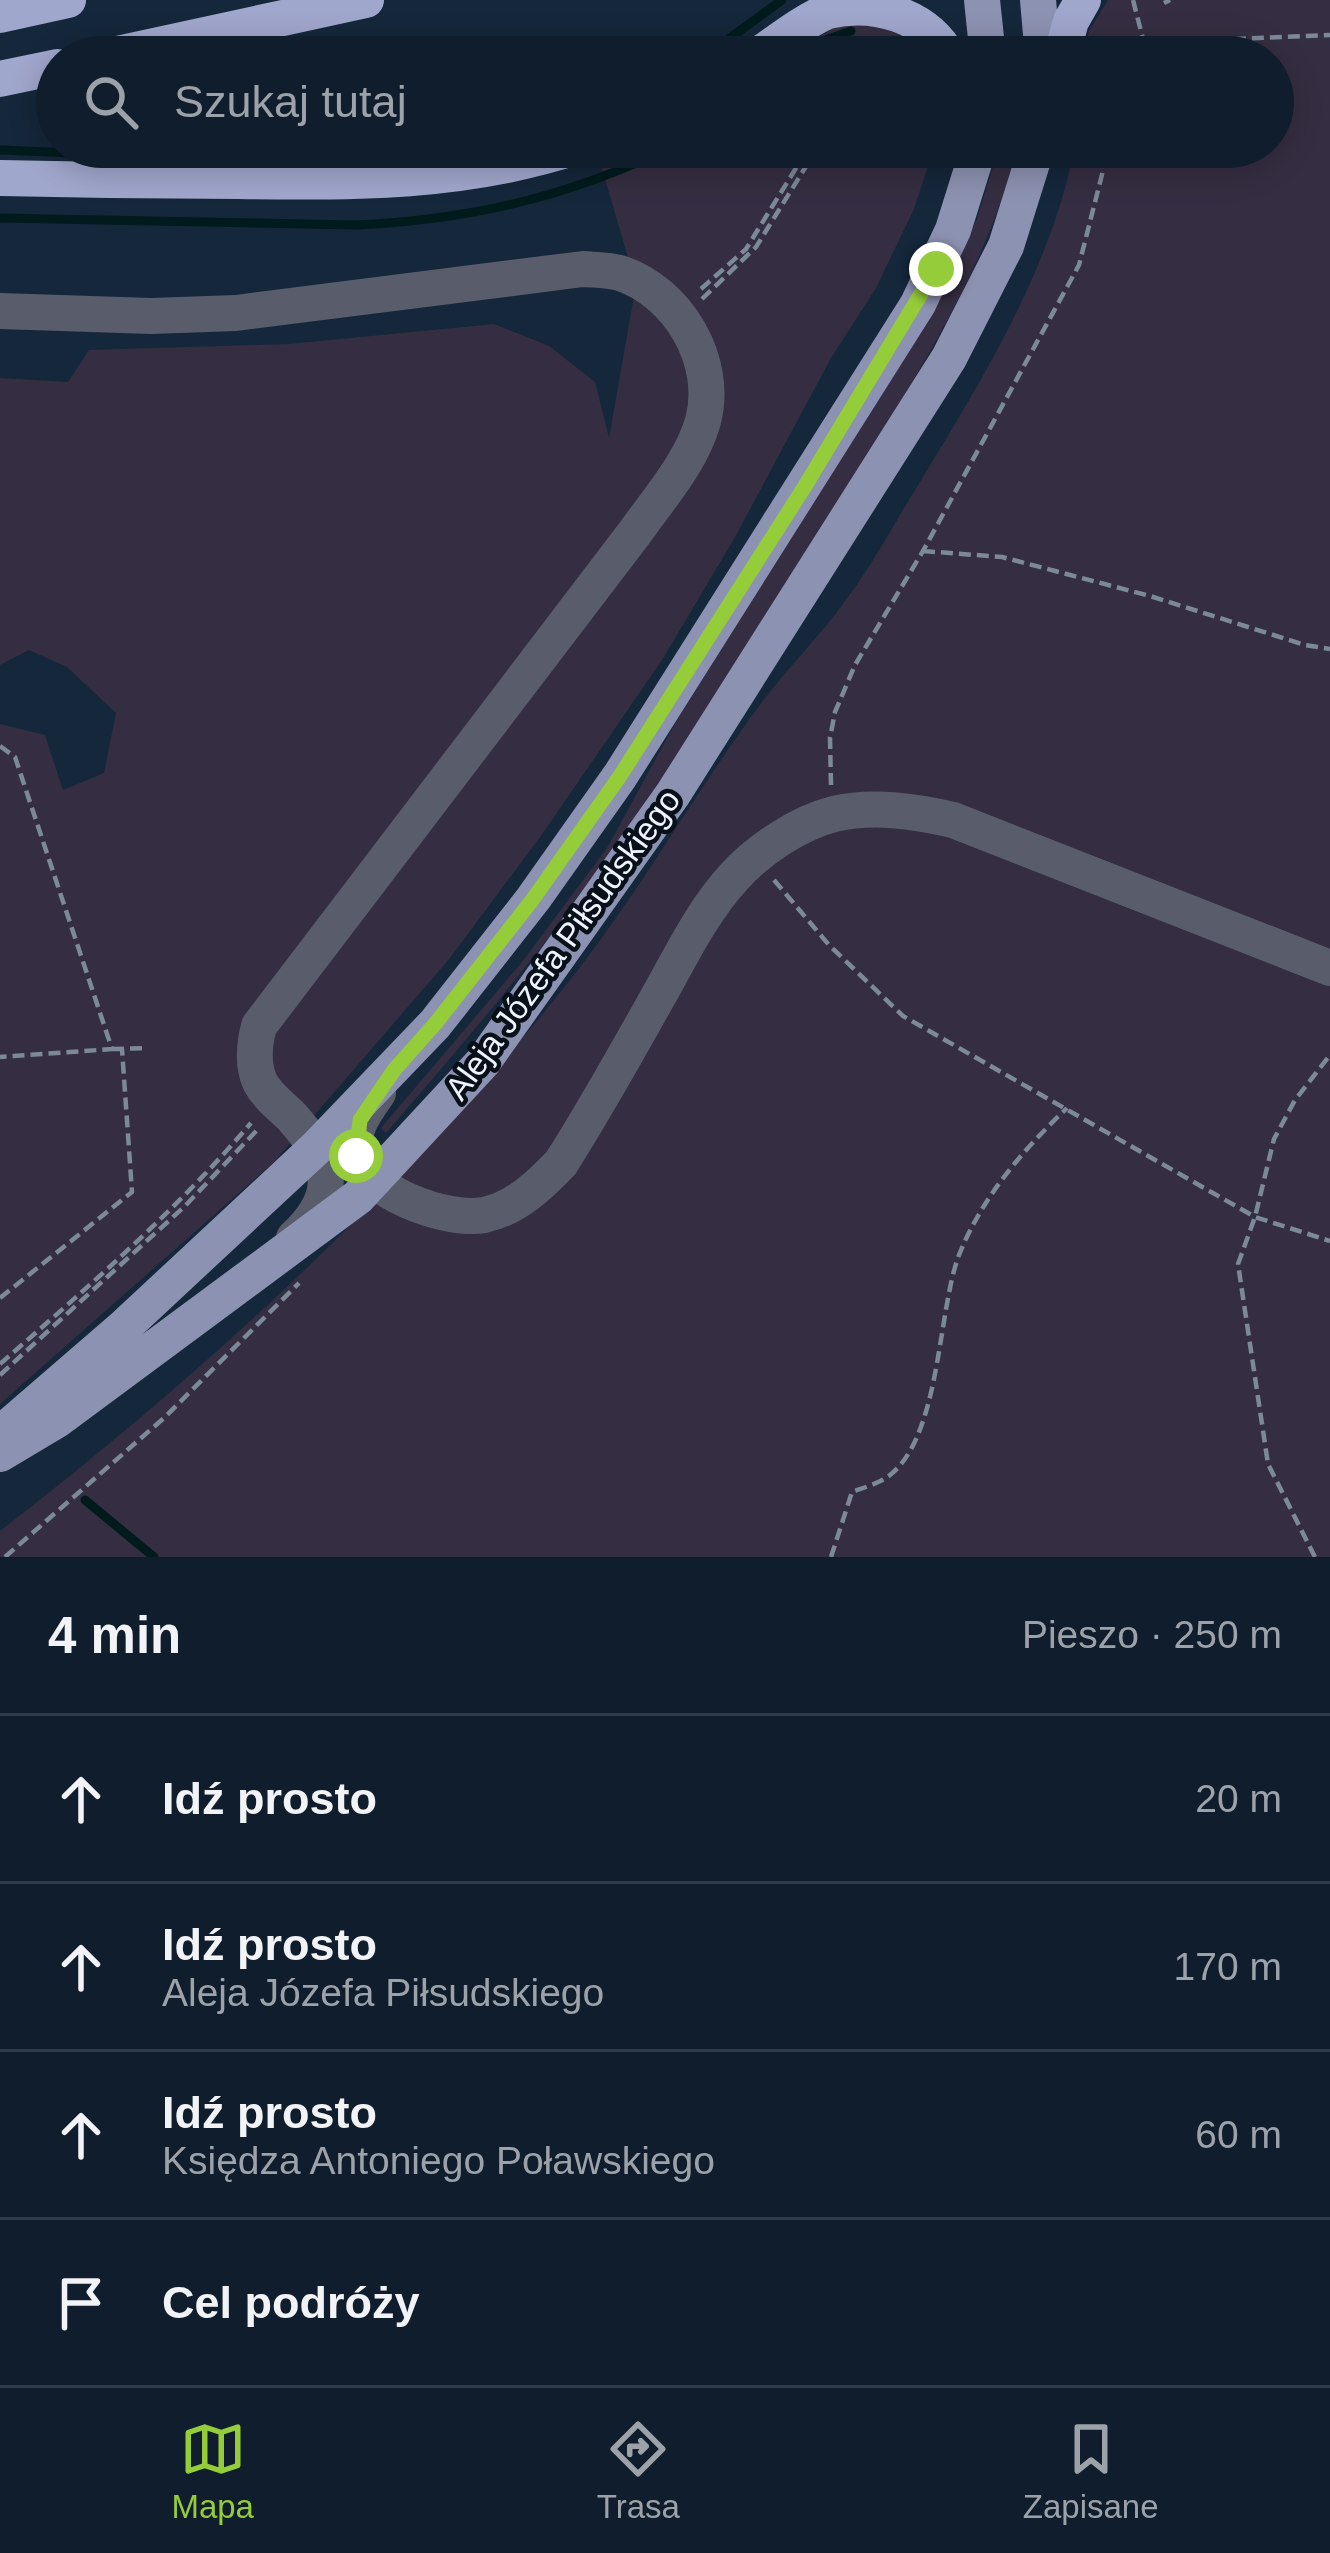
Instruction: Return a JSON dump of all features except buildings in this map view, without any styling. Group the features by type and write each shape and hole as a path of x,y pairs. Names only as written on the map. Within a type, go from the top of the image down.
{"highway":[{"path":"0,15 68,0"},
{"path":"200,36 367,0"},
{"path":"775,36 811,0"},
{"path":"1067,36 1083,0"},
{"path":"787,36 832,8 858,3 889,6 911,16 935,36"},
{"path":"0,80 36,72"},
{"path":"0,178 370,183 501,168"}],"main road":[{"path":"982,0 986,36"},
{"path":"1038,0 1041,36"},
{"name":"Aleja Józefa Piłsudskiego","path":"0,1434 127,1325 394,1070 572,847 805,486 936,269 973,168"},
{"name":"Aleja Józefa Piłsudskiego","path":"0,1454 57,1420 378,1180 483,1062 608,890 792,608 975,312 1006,246 1030,168"}],"street":[{"path":"0,311 151,316 236,313 583,269 619,273 658,292 695,343 707,391 703,420 684,462 625,547 268,1011 255,1043 259,1079 316,1148 326,1179 321,1209 266,1264"},
{"path":"394,1070 360,1120 356,1156 378,1180 425,1210 484,1215 514,1204 561,1163 709,910 734,876 786,837 832,815 894,810 953,820 1330,968"}],"path":[{"path":"1133,0 1142,36"},
{"path":"1294,37 1330,35"},
{"path":"678,315 746,248 796,168"},
{"path":"678,315 756,247 805,168"},
{"path":"832,815 830,738 854,665 923,551 1079,265 1104,168"},
{"path":"923,551 1002,557 1330,649"},
{"path":"0,746 16,758 112,1049"},
{"path":"755,858 829,945 903,1016 1255,1217 1330,1241"},
{"path":"0,1057 148,1048"},
{"path":"0,1298 132,1192 122,1049"},
{"path":"1316,1557 1268,1464 1238,1264 1274,1139 1294,1100 1330,1055"},
{"path":"0,1364 85,1290 277,1102"},
{"path":"0,1375 170,1221 277,1102"},
{"path":"831,1557 852,1492 888,1477 908,1452 934,1390 946,1303 960,1253 1017,1157 1066,1108"},
{"path":"4,1557 164,1418 301,1281"}],"shaded area":[{"path":"1108,0 1330,0 1330,1557 0,1557 0,1531 157,1403 306,1269 446,1125 577,971 738,735 838,611 885,540 1013,320 1049,236 1070,168 1294,168 1294,36 1088,36"},
{"path":"873,21 905,36 821,36 835,26"},
{"path":"602,168 927,168 914,209 876,288 831,358 734,539 662,660 450,958 274,1162 0,1404 0,724 45,735 63,790 104,773 116,713 67,667 29,650 0,665 0,378 68,382 89,350 289,344 494,324 549,346 595,382 609,438 636,285"},
{"path":"993,168 1011,168 982,248 935,343 716,696 579,899 386,1133 381,1128 522,962 607,848 677,720 937,303 977,219"}],"waterway":[{"path":"733,36 782,0"},
{"path":"837,36 851,31"},
{"path":"0,150 36,152"},
{"path":"0,218 400,222 519,202 623,168"},
{"path":"85,1500 154,1557"}],"route":[{"path":"356,1156 360,1120 394,1070 572,847 805,486 936,269"}]}
